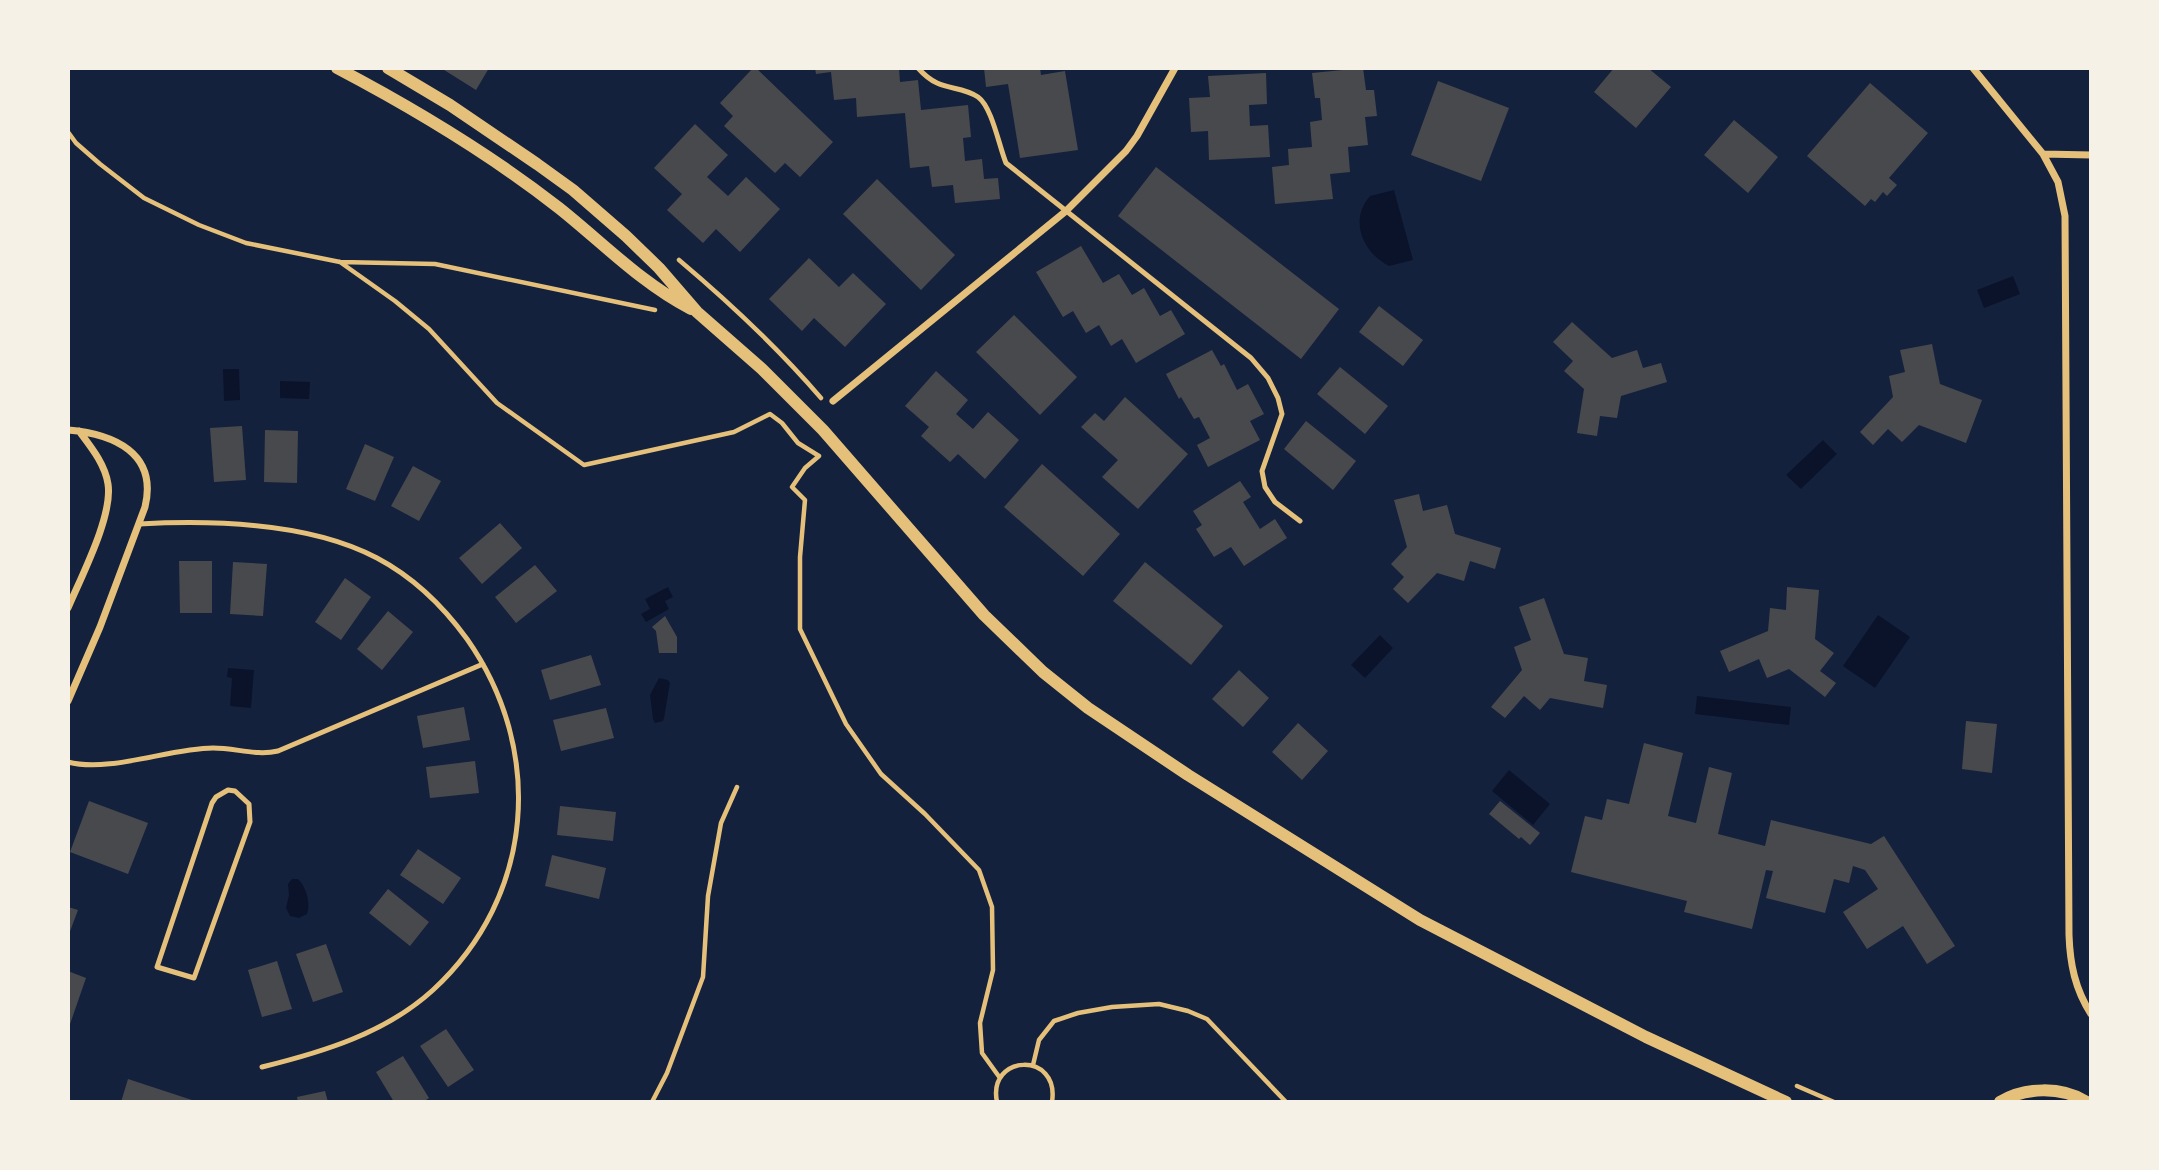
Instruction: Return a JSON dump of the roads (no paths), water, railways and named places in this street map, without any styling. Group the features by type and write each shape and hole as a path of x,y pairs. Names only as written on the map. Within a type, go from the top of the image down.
{"street":[{"path":"337,68 399,101 472,146 559,208 645,281 697,312"},
{"path":"388,68 450,105 572,190 644,253 697,312 762,369 823,430 1002,634 1088,708 1157,755 1420,920 1635,1032 1786,1102"},
{"path":"830,404 1066,211 1137,136 1175,68"},
{"path":"1973,68 2043,154 2058,182 2065,216 2069,935 2073,975 2078,991 2091,1014"},
{"path":"2043,154 2091,155"},
{"path":"68,430 114,441 127,449 144,468 149,488 139,524 100,627 68,701"},
{"path":"68,608 104,520 108,500 105,473 97,456 79,431"},
{"path":"2000,1102 2022,1093 2042,1090 2062,1092 2087,1102"}],"lane":[{"path":"918,68 929,79 944,87 979,97 993,119 997,142 1006,163 1251,358 1268,378 1282,414 1262,471 1265,487 1275,502 1300,521"},
{"path":"139,524 173,522 253,526 350,546 379,559 420,587 452,620 483,664 510,724 517,755 519,785 517,828 511,858 489,918 452,971 411,1008 374,1030 341,1044 262,1067"},
{"path":"68,762 108,763 206,749 257,753 278,751 483,664"},
{"path":"235,791 249,804 250,822 194,978 157,967 212,803 221,793 235,791"}],"water":[{"path":"1394,190 1413,260 1389,266 1372,253 1366,244 1360,215 1370,196"},
{"path":"2013,276 2020,294 1984,308 1977,290"},
{"path":"223,369 239,369 240,400 224,401"},
{"path":"280,381 310,382 309,399 280,398"},
{"path":"1823,440 1837,454 1801,489 1786,475"},
{"path":"668,587 673,597 665,601 669,609 646,622 641,614 650,609 645,599"},
{"path":"1878,615 1910,637 1875,688 1843,666"},
{"path":"1380,635 1393,648 1365,678 1351,665"},
{"path":"228,668 254,670 251,708 230,706 232,678 227,677"},
{"path":"659,678 670,683 663,721 655,723 650,695"},
{"path":"1697,696 1791,707 1789,725 1695,714"},
{"path":"1509,770 1550,804 1533,825 1492,791"},
{"path":"292,879 301,882 308,900 307,914 299,918 290,916 286,908 288,884"}]}
